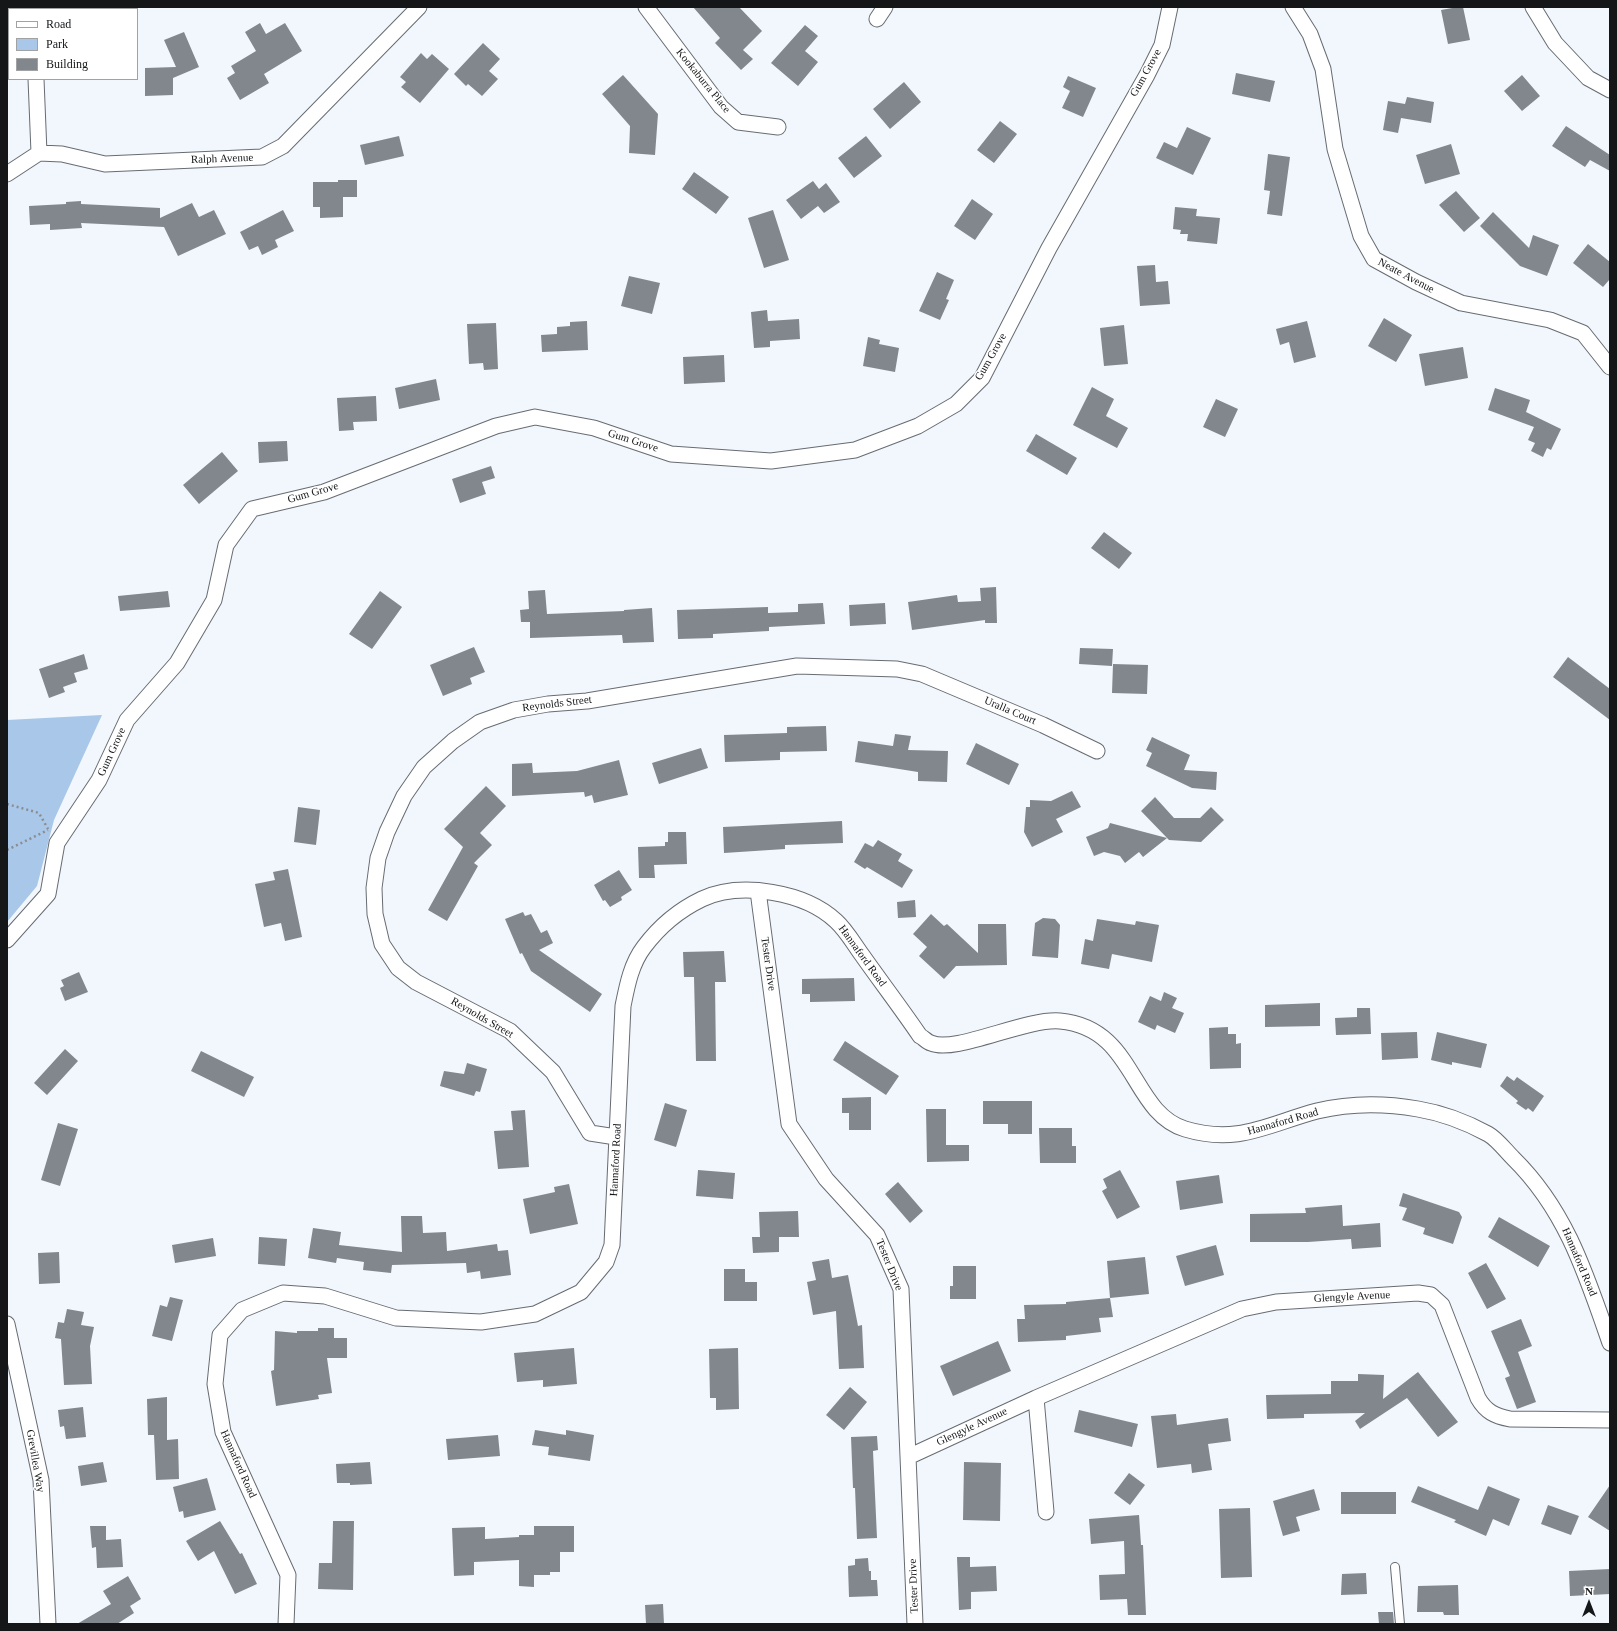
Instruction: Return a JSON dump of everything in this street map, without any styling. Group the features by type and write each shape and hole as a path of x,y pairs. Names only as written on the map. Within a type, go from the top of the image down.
{"street":[{"name":"Ralph Avenue","path":"39,153 62,154 105,164 262,157 283,146 420,7"},
{"name":"Kookaburra Place","path":"646,7 721,107 738,122 778,127"},
{"name":"Gum Grove","path":"57,843 100,780 127,720 177,663 214,600 226,545 252,509 324,492 496,426 535,417 594,428 671,454 771,461 855,450 918,426 956,404 982,378 1049,248 1147,75 1162,45 1170,7"},
{"name":"Neate Avenue","path":"1293,7 1310,34 1323,69 1336,149 1361,236 1374,259 1416,282 1461,303 1550,320 1583,333 1610,367"},
{"path":"1533,7 1561,49 1588,78 1610,90"},
{"path":"7,174 39,153 36,80"},
{"name":"Reynolds Street","path":"616,1137 590,1133 553,1072 510,1031 416,982 398,968 382,944 375,914 374,888 378,858 387,832 404,796 424,767 452,741 480,722 514,710 548,704 587,701 785,667 897,668 922,674"},
{"name":"Uralla Court","path":"922,674 1043,725 1097,751"},
{"path":"7,940 48,894 57,843"},
{"name":"Hannaford Road","path":"286,1624 288,1575 222,1432 215,1384 220,1335 242,1310 283,1293 325,1296 396,1318 481,1322 535,1314 580,1292 606,1262 612,1245 616,1137 620,1098 623,1006 629,976 643,948 661,928 682,910 703,899 729,892 758,891 785,894 811,905 836,921 920,1036 932,1044 951,1045 1030,1023 1060,1021 1086,1027 1106,1038 1120,1055 1150,1101 1165,1117 1182,1128 1217,1136 1252,1132 1318,1111 1359,1104 1397,1105 1440,1112 1489,1134 1533,1177 1560,1218 1583,1264 1610,1343"},
{"name":"Tester Drive","path":"758,891 789,1124 826,1179 877,1236 901,1289 915,1624"},
{"name":"Glengyle Avenue","path":"908,1457 1036,1398 1242,1309 1276,1302 1418,1293 1431,1295 1442,1305 1478,1398 1484,1409 1495,1416 1510,1419 1610,1420"},
{"name":"Grevillea Way","path":"7,1324 41,1480 48,1624"},
{"path":"1036,1398 1046,1512"}],"lane":[{"path":"1395,1567 1400,1624"}],"path":[{"path":"7,804 39,813 57,843"},
{"path":"7,850 49,829"}],"green space":[{"path":"102,715 54,820 37,886 7,922 7,720"}],"building":[{"path":"693,7 739,7 762,31 743,50 753,59 741,70 715,43 720,38"},
{"path":"1463,7 1470,40 1448,44 1441,10"},
{"path":"260,23 266,34 285,23 302,51 264,74 269,83 240,100 227,78 235,73 231,66 256,51 245,32"},
{"path":"805,25 818,36 805,51 818,62 798,86 771,63"},
{"path":"184,32 199,67 173,78 173,95 145,96 145,68 176,67 164,40"},
{"path":"483,43 500,59 489,71 498,79 482,96 468,84 466,86 454,74"},
{"path":"421,53 427,59 432,54 449,69 420,103 401,87 406,82 400,77"},
{"path":"1236,73 1275,81 1270,102 1232,94"},
{"path":"623,75 658,114 655,155 629,153 630,126 602,94"},
{"path":"1522,75 1540,96 1522,111 1504,91"},
{"path":"1068,76 1096,88 1083,117 1062,108 1070,91 1063,87"},
{"path":"904,82 921,102 890,129 873,109"},
{"path":"1407,97 1434,102 1431,123 1401,118 1398,133 1383,130 1388,101 1405,104"},
{"path":"1000,121 1017,134 994,163 977,150"},
{"path":"1566,126 1610,155 1610,171 1590,160 1585,167 1552,146"},
{"path":"1187,127 1211,138 1193,175 1156,158 1164,142 1177,148"},
{"path":"399,136 404,156 365,165 360,145"},
{"path":"866,136 882,156 854,178 838,158"},
{"path":"1451,144 1460,174 1425,184 1416,155"},
{"path":"1268,154 1290,157 1282,216 1267,214 1270,191 1264,190"},
{"path":"694,172 729,197 716,214 682,189"},
{"path":"338,180 357,180 357,197 343,197 343,217 320,218 320,207 313,207 313,182 338,182"},
{"path":"813,181 819,189 826,183 840,202 824,213 818,206 801,219 786,200"},
{"path":"1456,191 1480,218 1464,232 1439,205"},
{"path":"972,199 993,214 975,240 954,226"},
{"path":"81,201 81,204 160,208 160,218 192,203 199,217 214,210 226,234 178,256 164,227 81,223 82,228 50,230 50,224 30,225 29,206 66,204 66,202"},
{"path":"1175,207 1197,209 1196,216 1220,218 1217,244 1187,241 1188,234 1180,234 1181,230 1173,229"},
{"path":"283,210 294,231 275,240 278,247 262,255 258,246 249,250 240,232"},
{"path":"773,210 789,260 764,268 748,218"},
{"path":"1493,212 1529,248 1533,235 1559,245 1547,276 1520,266 1480,226"},
{"path":"1588,244 1610,262 1610,279 1603,287 1573,263"},
{"path":"1155,265 1156,282 1168,281 1170,304 1140,306 1137,266"},
{"path":"937,272 954,280 946,299 949,300 940,320 919,311"},
{"path":"629,276 660,283 652,314 621,306"},
{"path":"767,310 768,321 799,319 800,339 770,341 770,347 754,348 751,312"},
{"path":"1384,318 1412,335 1396,362 1368,346"},
{"path":"587,321 588,350 542,352 541,335 557,334 557,327 570,326 570,322"},
{"path":"1307,321 1316,357 1294,363 1289,342 1280,345 1276,329"},
{"path":"496,323 498,369 484,370 483,363 469,364 467,324"},
{"path":"1124,325 1128,364 1104,366 1100,328"},
{"path":"868,337 880,340 879,344 899,348 895,372 863,366"},
{"path":"1463,347 1468,378 1425,386 1419,354"},
{"path":"724,355 725,382 684,384 683,357"},
{"path":"436,379 440,400 399,409 395,388"},
{"path":"1092,387 1114,399 1106,416 1128,428 1117,448 1073,425"},
{"path":"1495,388 1530,400 1526,412 1561,429 1551,450 1547,448 1543,457 1531,451 1535,443 1528,440 1534,427 1488,410"},
{"path":"376,396 377,421 353,422 354,430 339,431 337,398"},
{"path":"1216,399 1238,409 1225,437 1203,427"},
{"path":"1036,434 1077,458 1067,475 1026,451"},
{"path":"287,441 288,461 259,463 258,442"},
{"path":"222,452 238,471 199,504 183,485"},
{"path":"491,466 495,478 482,482 486,494 460,503 452,479"},
{"path":"1104,532 1132,553 1119,569 1091,548"},
{"path":"996,587 997,623 985,623 985,620 912,630 908,602 957,595 958,602 981,601 980,588"},
{"path":"545,590 547,614 624,611 652,608 654,642 623,643 622,635 530,638 530,622 521,622 520,610 529,609 528,591"},
{"path":"168,591 170,607 120,611 118,596"},
{"path":"380,591 402,607 372,649 349,634"},
{"path":"823,603 825,624 769,627 769,631 713,634 713,638 678,639 677,610 768,607 768,613 798,612 798,604"},
{"path":"885,603 886,624 850,626 849,605"},
{"path":"474,647 485,672 470,678 472,684 443,696 430,665"},
{"path":"1080,648 1113,649 1112,666 1079,664"},
{"path":"84,654 88,669 74,673 77,682 63,687 65,692 49,698 39,669"},
{"path":"1568,657 1610,689 1610,720 1553,677"},
{"path":"1113,664 1148,665 1147,694 1112,693"},
{"path":"826,726 827,751 780,752 780,760 725,762 724,735 787,733 787,727"},
{"path":"895,734 911,736 908,750 948,751 947,782 918,781 918,772 855,762 858,741 893,746"},
{"path":"1152,737 1190,755 1184,770 1217,772 1216,790 1192,788 1146,766 1152,753 1146,750"},
{"path":"976,743 1019,764 1009,785 966,764"},
{"path":"701,748 708,768 659,784 652,763"},
{"path":"619,760 628,795 594,803 592,795 585,797 584,792 512,796 512,764 532,763 533,773 577,771"},
{"path":"486,786 506,806 480,833 492,845 474,863 478,866 447,921 428,910 463,847 444,829"},
{"path":"1072,791 1081,807 1056,819 1063,832 1032,847 1024,832 1026,807 1030,807 1030,800 1051,801"},
{"path":"1155,797 1174,818 1200,818 1211,807 1224,820 1201,842 1169,840 1141,811"},
{"path":"298,807 320,810 316,845 294,842"},
{"path":"842,821 843,843 785,845 785,849 724,853 723,827"},
{"path":"1110,823 1167,838 1143,857 1139,852 1125,863 1120,856 1104,852 1094,856 1086,837 1108,828"},
{"path":"668,832 686,832 687,864 654,865 655,878 639,878 638,847 665,846 665,842 668,842"},
{"path":"878,840 902,854 898,861 913,870 902,888 867,867 865,869 854,862 865,843 873,847"},
{"path":"288,869 302,937 285,941 281,923 264,927 255,884 275,880 273,872"},
{"path":"619,870 632,890 621,897 622,900 610,907 605,900 603,901 594,885"},
{"path":"915,900 916,917 898,918 897,902"},
{"path":"523,912 525,916 531,914 541,933 547,930 553,943 539,950 602,994 590,1012 531,971 522,953 520,954 505,919"},
{"path":"931,914 944,926 947,924 978,953 978,924 1006,924 1007,965 956,966 944,979 919,956 927,947 913,934"},
{"path":"1043,918 1055,919 1060,925 1058,958 1032,956 1035,923"},
{"path":"1097,919 1135,925 1136,921 1159,925 1152,962 1112,954 1109,969 1081,964 1085,939 1093,941"},
{"path":"724,951 726,982 715,982 716,1061 696,1061 694,977 684,977 683,952"},
{"path":"79,972 88,992 65,1001 60,988 64,986 61,980"},
{"path":"854,978 855,1001 810,1002 810,994 802,994 802,979"},
{"path":"1164,992 1177,998 1172,1008 1184,1013 1175,1033 1157,1025 1155,1030 1138,1022 1150,996 1161,1001"},
{"path":"1320,1003 1320,1026 1265,1027 1265,1005"},
{"path":"1357,1008 1370,1008 1371,1034 1336,1035 1335,1018 1357,1017"},
{"path":"1228,1027 1228,1034 1236,1034 1236,1044 1241,1043 1241,1068 1210,1069 1209,1028"},
{"path":"1417,1032 1418,1058 1382,1060 1381,1033"},
{"path":"1437,1032 1487,1044 1481,1068 1452,1062 1452,1065 1431,1060"},
{"path":"845,1041 899,1076 886,1095 833,1060"},
{"path":"65,1049 78,1061 47,1095 34,1083"},
{"path":"201,1051 254,1077 244,1097 191,1071"},
{"path":"467,1063 487,1069 480,1092 476,1091 474,1096 440,1086 444,1071 464,1074"},
{"path":"1507,1076 1514,1081 1517,1077 1544,1096 1533,1112 1528,1108 1526,1110 1516,1103 1518,1101 1500,1086"},
{"path":"871,1097 871,1130 849,1130 849,1113 842,1113 842,1098"},
{"path":"983,1101 1032,1101 1032,1134 1008,1134 1008,1124 983,1124"},
{"path":"665,1103 687,1110 676,1147 654,1140"},
{"path":"926,1109 946,1109 946,1145 969,1145 969,1161 927,1162"},
{"path":"525,1110 529,1167 498,1169 494,1131 513,1130 511,1111"},
{"path":"58,1123 78,1129 60,1186 41,1180"},
{"path":"1039,1128 1072,1128 1072,1146 1076,1146 1076,1163 1040,1163"},
{"path":"698,1170 735,1173 733,1199 696,1196"},
{"path":"1120,1170 1140,1207 1117,1219 1102,1191 1107,1188 1103,1179"},
{"path":"1219,1175 1223,1203 1180,1210 1176,1181"},
{"path":"898,1182 923,1211 910,1223 885,1194"},
{"path":"569,1184 578,1224 530,1234 523,1199 555,1192 554,1187"},
{"path":"1403,1193 1459,1212 1462,1217 1453,1244 1423,1234 1425,1228 1402,1220 1407,1208 1399,1206"},
{"path":"1342,1205 1343,1226 1380,1223 1381,1247 1352,1249 1351,1239 1308,1242 1250,1242 1250,1214 1306,1213 1305,1208"},
{"path":"798,1211 799,1237 779,1237 779,1252 753,1253 752,1237 760,1237 759,1212"},
{"path":"401,1216 422,1216 423,1233 446,1232 447,1251 497,1244 498,1251 508,1250 511,1275 481,1279 480,1271 467,1273 466,1263 392,1265 391,1273 363,1270 364,1262 337,1258 336,1263 308,1258 313,1228 341,1232 339,1245 402,1252"},
{"path":"1499,1217 1550,1246 1538,1267 1488,1237"},
{"path":"259,1237 287,1239 285,1266 258,1264"},
{"path":"213,1238 216,1256 175,1263 172,1245"},
{"path":"1216,1245 1224,1275 1185,1286 1176,1256"},
{"path":"59,1252 60,1283 39,1284 38,1253"},
{"path":"1145,1257 1149,1294 1110,1298 1107,1261"},
{"path":"829,1259 832,1278 848,1275 858,1326 862,1325 864,1368 839,1369 836,1311 813,1315 807,1282 816,1280 812,1262"},
{"path":"1486,1263 1506,1299 1487,1309 1468,1273"},
{"path":"953,1266 976,1266 976,1299 950,1299 950,1286 953,1286"},
{"path":"724,1269 745,1269 745,1282 757,1282 757,1301 724,1301"},
{"path":"170,1297 183,1300 172,1341 152,1336 160,1305 167,1307"},
{"path":"1110,1298 1113,1317 1099,1318 1101,1332 1066,1336 1066,1340 1018,1342 1017,1319 1025,1319 1024,1305 1066,1304 1066,1302"},
{"path":"67,1309 84,1312 81,1325 94,1327 90,1346 92,1384 64,1385 61,1339 55,1338 58,1322 64,1323"},
{"path":"1521,1319 1532,1346 1518,1352 1536,1402 1517,1409 1505,1378 1510,1376 1491,1331"},
{"path":"318,1328 334,1328 334,1338 347,1338 347,1358 327,1358 332,1393 318,1395 319,1399 276,1406 271,1371 274,1370 275,1331 297,1333 297,1331 318,1331"},
{"path":"998,1341 1011,1371 953,1396 940,1366"},
{"path":"574,1348 577,1384 543,1387 543,1380 517,1382 514,1353"},
{"path":"738,1348 739,1409 716,1410 716,1398 710,1398 709,1349"},
{"path":"1418,1372 1458,1422 1438,1437 1407,1398 1360,1429 1355,1421 1365,1413 1304,1414 1304,1418 1267,1419 1266,1395 1331,1394 1331,1381 1358,1381 1358,1374 1384,1375 1383,1399"},
{"path":"850,1387 867,1402 844,1430 826,1415"},
{"path":"167,1397 167,1440 178,1439 179,1479 156,1480 154,1435 148,1435 147,1399"},
{"path":"83,1407 86,1437 66,1439 64,1426 60,1427 58,1410"},
{"path":"1079,1410 1138,1424 1132,1447 1074,1432"},
{"path":"1176,1414 1177,1425 1228,1418 1231,1441 1208,1444 1212,1470 1192,1473 1191,1464 1157,1468 1151,1416"},
{"path":"535,1430 566,1435 566,1430 594,1435 590,1461 548,1455 549,1447 532,1445"},
{"path":"498,1435 500,1456 448,1460 446,1439"},
{"path":"877,1436 878,1450 873,1451 877,1538 857,1539 851,1437"},
{"path":"103,1462 107,1482 81,1486 78,1466"},
{"path":"370,1462 372,1484 350,1485 350,1483 337,1483 336,1464"},
{"path":"964,1462 1001,1463 1000,1521 963,1520"},
{"path":"1129,1473 1145,1485 1130,1505 1114,1493"},
{"path":"207,1478 216,1510 184,1518 183,1511 179,1512 173,1487"},
{"path":"1610,1485 1610,1531 1588,1517"},
{"path":"1418,1486 1478,1510 1488,1486 1520,1499 1509,1526 1493,1519 1486,1536 1454,1522 1456,1520 1411,1502"},
{"path":"1314,1489 1320,1510 1296,1517 1300,1531 1283,1536 1273,1501"},
{"path":"1341,1492 1396,1492 1396,1514 1341,1514"},
{"path":"1548,1505 1579,1516 1571,1535 1541,1524"},
{"path":"1250,1508 1252,1577 1221,1578 1219,1509"},
{"path":"1139,1515 1141,1545 1143,1545 1146,1615 1128,1615 1127,1599 1100,1600 1099,1575 1125,1574 1124,1541 1091,1544 1089,1519"},
{"path":"220,1521 240,1554 242,1553 257,1584 235,1594 214,1551 198,1561 186,1541"},
{"path":"333,1521 354,1521 353,1590 318,1589 319,1563 332,1563"},
{"path":"90,1526 106,1526 106,1540 121,1539 123,1567 97,1568 96,1547 92,1548"},
{"path":"534,1526 574,1526 574,1552 560,1552 560,1572 550,1572 550,1575 534,1575 534,1587 519,1586 519,1560 474,1562 474,1575 454,1576 452,1528 485,1527 485,1539 519,1537 519,1535 534,1535"},
{"path":"957,1557 970,1557 970,1567 996,1566 997,1591 971,1592 971,1609 959,1610"},
{"path":"868,1558 869,1571 871,1571 871,1580 877,1580 878,1596 849,1597 848,1566 855,1565 855,1559"},
{"path":"1610,1569 1610,1594 1570,1596 1569,1571"},
{"path":"1366,1573 1367,1594 1341,1595 1342,1574"},
{"path":"128,1576 141,1599 130,1606 134,1613 117,1624 77,1624 111,1604 103,1591"},
{"path":"1458,1585 1459,1615 1444,1615 1443,1612 1417,1612 1418,1586"},
{"path":"663,1604 664,1624 646,1624 645,1605"},
{"path":"1378,1612 1393,1612 1394,1624 1379,1624"}]}
